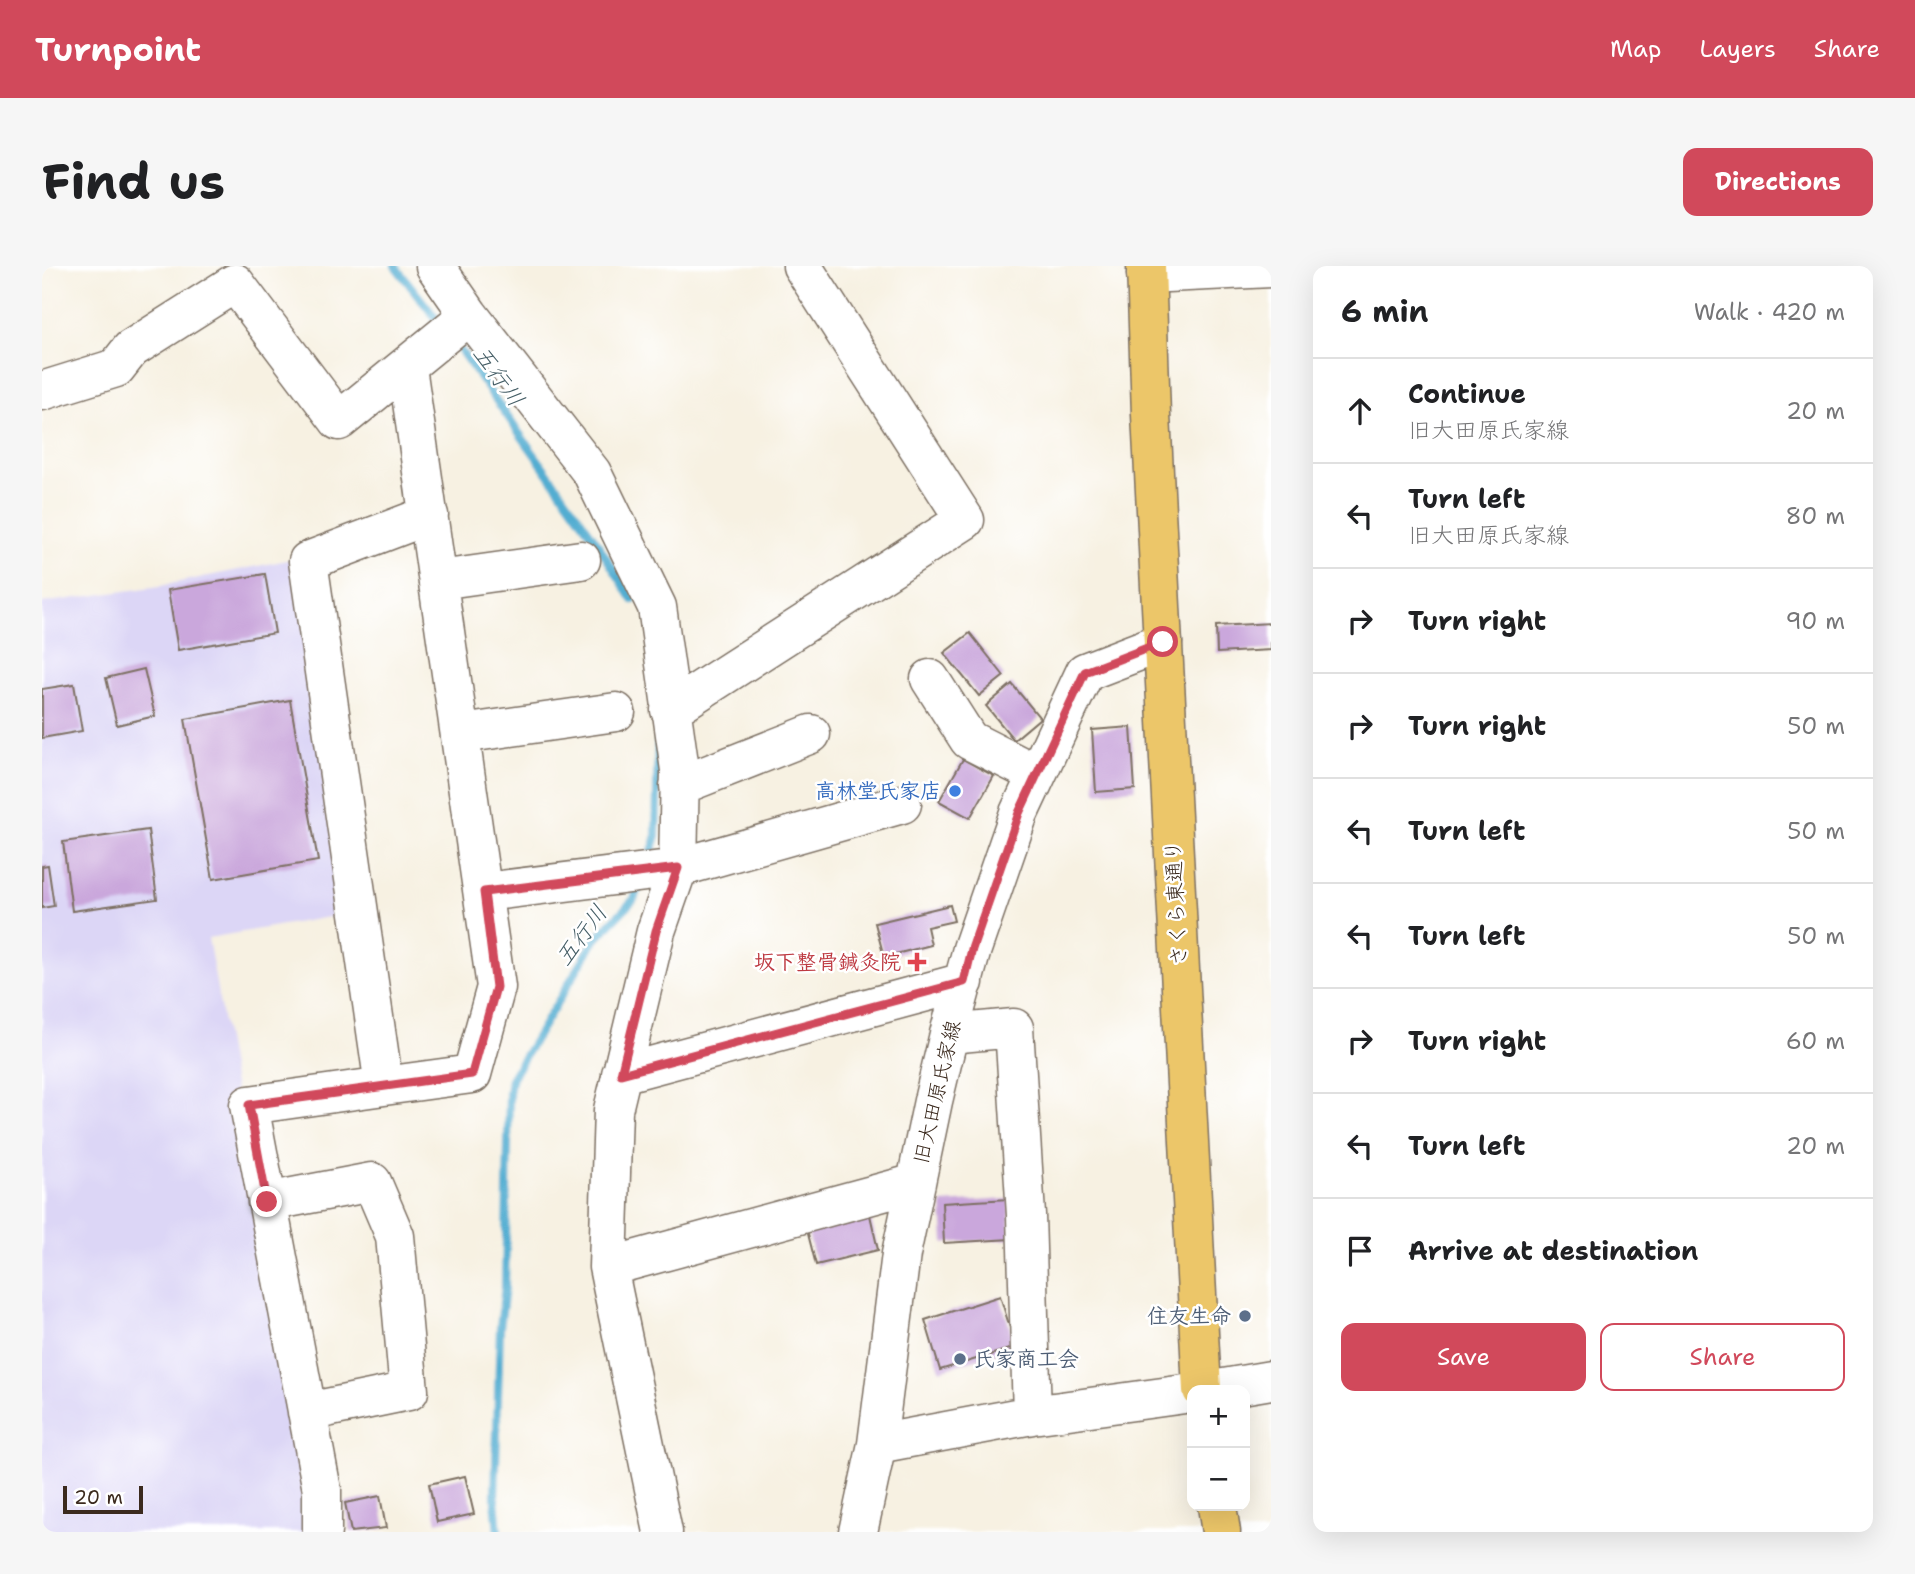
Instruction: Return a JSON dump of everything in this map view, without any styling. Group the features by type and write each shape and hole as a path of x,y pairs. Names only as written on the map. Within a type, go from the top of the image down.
{"main road":[{"name":"さくら東通り","path":"1146,270 1202,1385"},
{"path":"1218,1511 1221,1532"}],"street":[{"path":"435,266 592,473 657,607 680,770 678,868 656,931 613,1110 608,1267 663,1532"},
{"path":"670,710 965,520 802,266"},
{"path":"1146,270 1271,268"},
{"path":"42,391 116,368 131,349 231,274 339,421 469,314"},
{"path":"322,1532 322,1490 249,1105 472,1074 496,987 407,367"},
{"path":"384,1086 308,561 429,515"},
{"path":"439,580 581,560"},
{"name":"旧大田原氏家線","path":"858,1532 877,1444 901,1254 916,1183 949,1034 972,949 1014,825 1085,672 1163,642"},
{"path":"930,679 969,740 1036,774"},
{"path":"461,734 616,712"},
{"path":"679,786 811,734"},
{"path":"484,892 678,868 902,804"},
{"path":"621,1074 964,982"},
{"path":"949,1034 1014,1028 1026,1215 1032,1415"},
{"path":"267,1202 372,1182 395,1236 409,1391 307,1412"},
{"path":"608,1267 916,1183"},
{"path":"1242,1385 1271,1380"},
{"path":"877,1444 1032,1415 1187,1394"}],"shaded area":[{"path":"297,558 347,914 208,938 309,1506 310,1532 42,1532 42,603 160,586"}],"building":[{"path":"265,574 275,633 178,650 168,590"},
{"path":"1271,623 1271,650 1217,653 1216,626"},
{"path":"970,633 1004,676 979,696 944,653"},
{"path":"144,669 155,716 117,725 106,678"},
{"path":"74,684 82,731 42,738 42,689"},
{"path":"1012,684 1040,718 1014,740 986,706"},
{"path":"290,700 318,861 213,879 185,719"},
{"path":"1131,727 1135,789 1096,792 1092,730"},
{"path":"963,759 994,776 970,818 939,801"},
{"path":"148,830 157,899 72,911 63,842"},
{"path":"48,865 54,906 42,908 42,866"},
{"path":"950,905 954,921 927,927 931,945 884,957 875,923"},
{"path":"1009,1199 1011,1239 944,1243 942,1203"},
{"path":"870,1215 878,1250 816,1265 807,1230"},
{"path":"1000,1296 1016,1347 940,1370 925,1320"},
{"path":"465,1476 474,1514 437,1522 429,1484"},
{"path":"380,1496 386,1528 351,1532 345,1503"}],"waterway":[{"name":"五行川","path":"395,266 441,325"},
{"name":"五行川","path":"453,340 594,538 633,600"},
{"name":"五行川","path":"648,862 656,839 658,740"},
{"name":"五行川","path":"498,1532 495,1499 511,1079 595,940 634,899 640,884"}],"place":[{"name":"高林堂氏家店","path":"955,791"},
{"name":"坂下整骨鍼灸院","path":"917,962"},
{"name":"住友生命","path":"1245,1316"},
{"name":"氏家商工会","path":"960,1359"}],"route":[{"path":"267,1202 249,1105 472,1074 496,987 484,892 678,868 656,931 621,1074 964,982 972,949 1019,813 1085,672 1163,642"}]}
